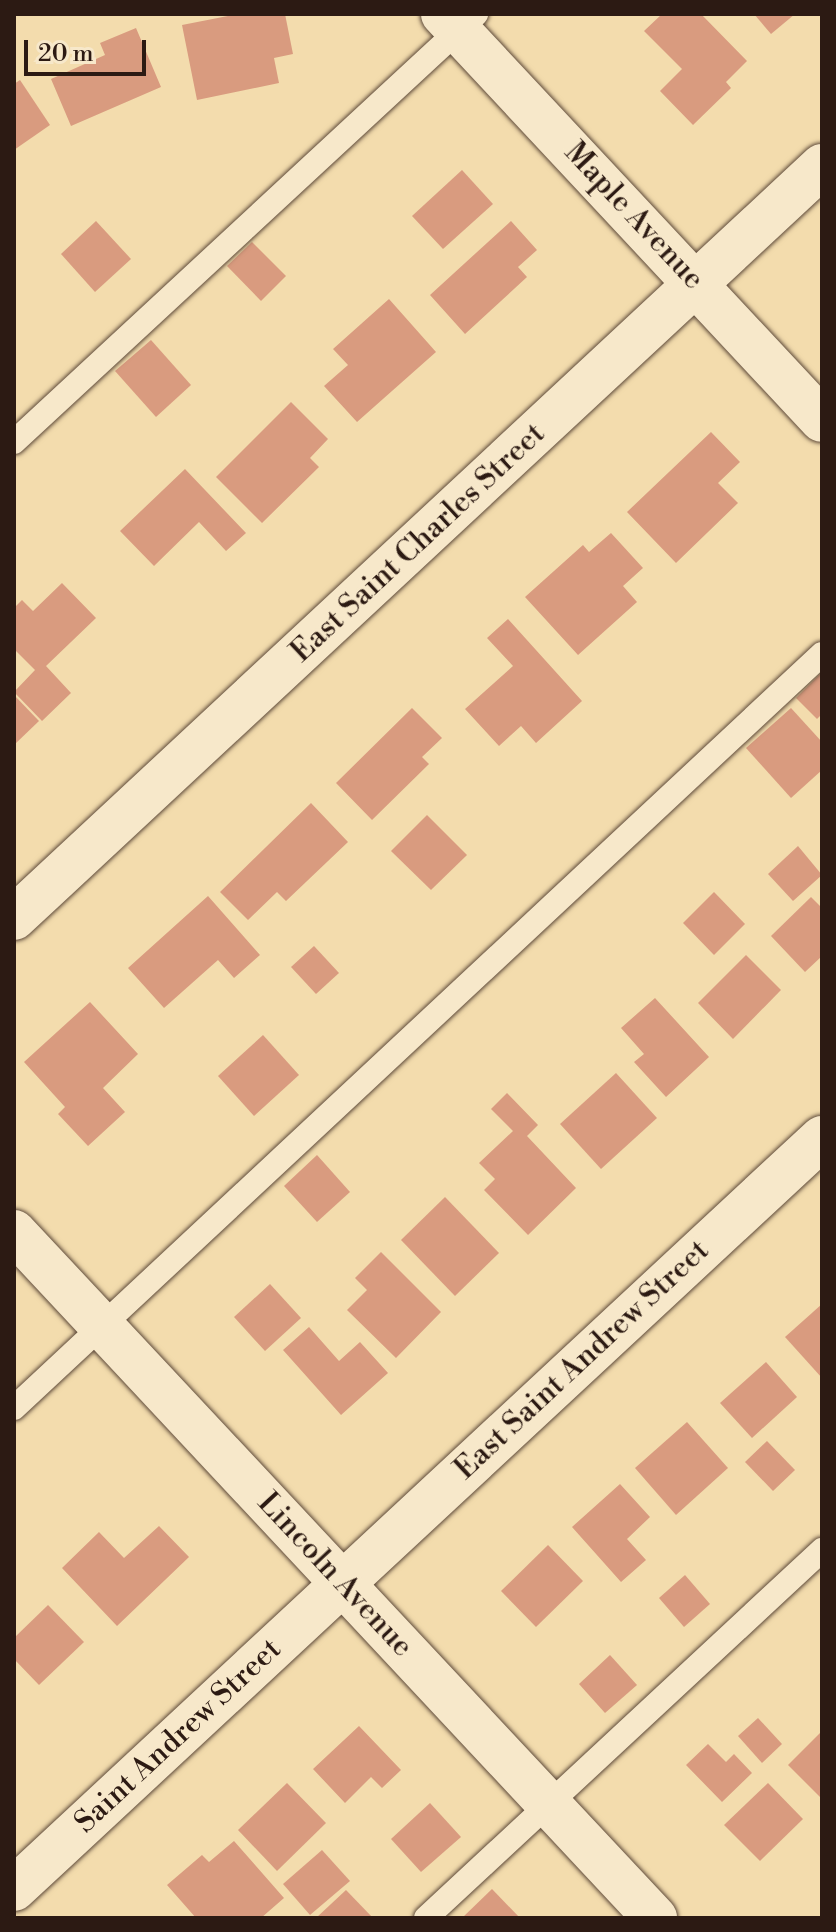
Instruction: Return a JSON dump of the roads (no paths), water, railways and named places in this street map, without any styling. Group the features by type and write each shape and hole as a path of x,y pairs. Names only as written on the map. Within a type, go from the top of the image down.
{"street":[{"name":"Maple Avenue","path":"459,20 822,420"},
{"name":"East Saint Charles Street","path":"14,918 822,166"},
{"name":"East Saint Andrew Street","path":"342,1582 822,1138"},
{"name":"Lincoln Avenue","path":"14,1232 655,1918"},
{"name":"Saint Andrew Street","path":"14,1889 342,1582"}],"lane":[{"path":"14,442 459,20"},
{"path":"14,1408 822,654"},
{"path":"426,1918 822,1550"}]}
